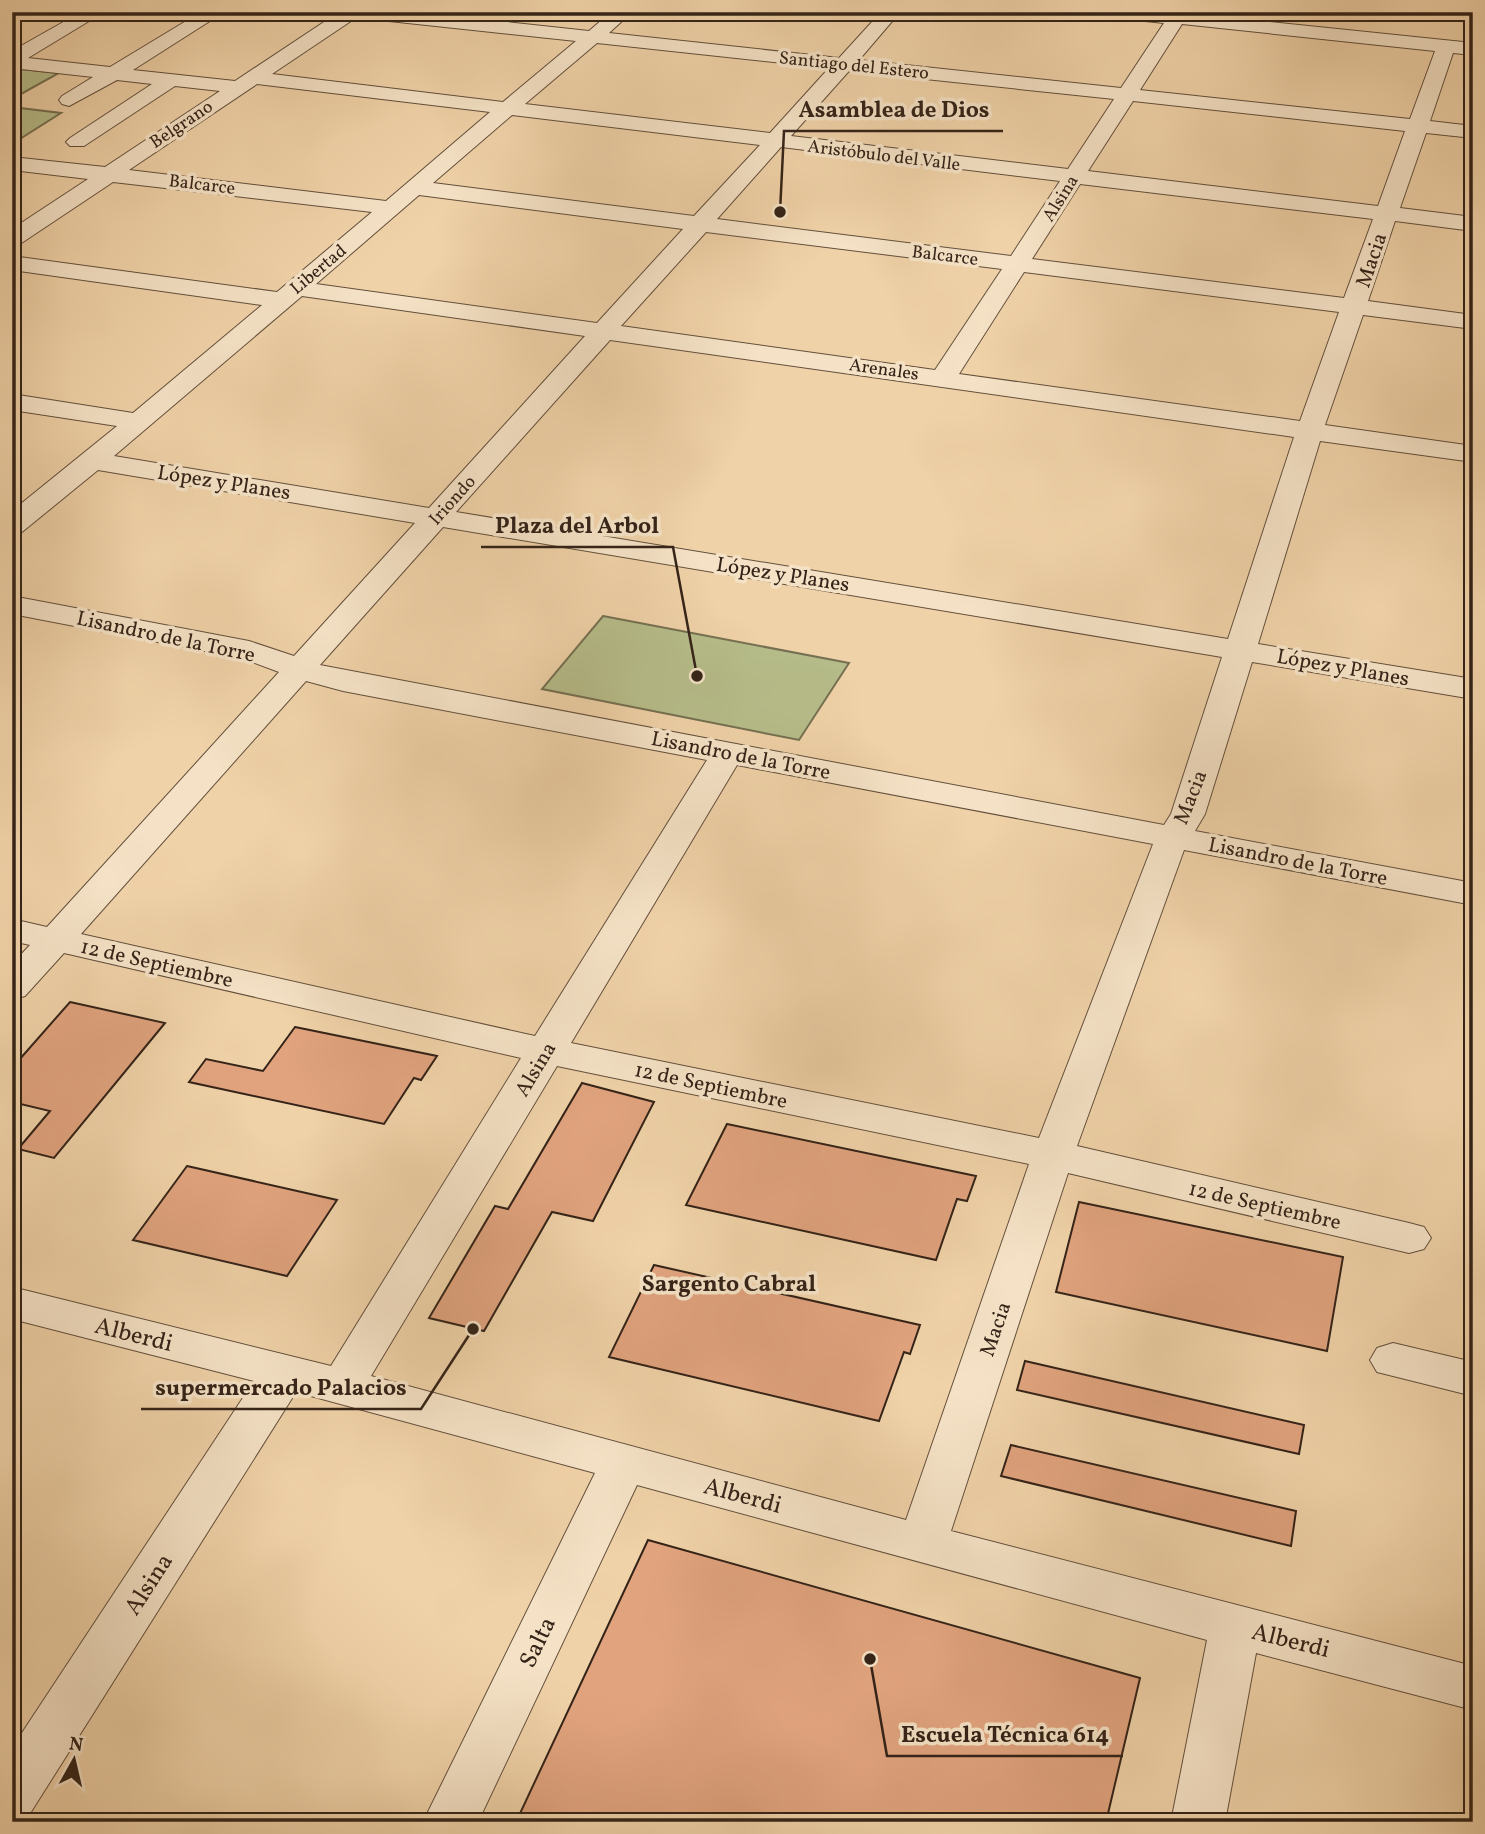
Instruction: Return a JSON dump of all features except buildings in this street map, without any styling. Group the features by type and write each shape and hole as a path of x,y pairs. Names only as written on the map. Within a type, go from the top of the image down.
{"street":[{"path":"12,61 95,12"},
{"path":"69,100 215,12"},
{"name":"Belgrano","path":"12,239 107,173 352,12"},
{"name":"Santiago del Estero","path":"362,12 1473,132"},
{"name":"Libertad","path":"12,526 141,422 288,294 624,12"},
{"name":"Iriondo","path":"12,988 891,12"},
{"path":"1117,12 1459,47"},
{"path":"1305,31 1315,12"},
{"name":"Alsina","path":"944,377 1176,19"},
{"name":"Macia","path":"922,1544 1053,1155 1172,838 1188,814 1310,430 1387,214 1419,125 1459,47"},
{"name":"Aristóbulo del Valle","path":"12,61 171,80 245,83 509,109 1473,224"},
{"path":"77,142 171,80"},
{"name":"Balcarce","path":"12,163 391,208"},
{"name":"Balcarce","path":"417,188 1473,322"},
{"name":"Arenales","path":"12,263 604,330 1473,454"},
{"path":"12,402 141,422"},
{"name":"López y Planes","path":"93,461 1473,688"},
{"name":"Lisandro de la Torre","path":"12,605 249,650 299,669 343,681 1473,894"},
{"name":"Alsina","path":"342,1386 728,752"},
{"name":"12 de Septiembre","path":"12,930 546,1051 1053,1155 1409,1238"},
{"name":"Alberdi","path":"12,1303 342,1386 922,1544 1473,1688"},
{"path":"1393,1360 1473,1379"},
{"name":"Alsina","path":"12,1795 284,1372"},
{"name":"Salta","path":"450,1822 624,1462"},
{"path":"1198,1822 1235,1626"}],"green space":[{"path":"12,68 59,73 12,99"},
{"path":"12,107 61,113 12,144"},
{"path":"603,616 849,663 799,740 542,689"}],"place":[{"name":"Asamblea de Dios","path":"780,212"},
{"name":"Plaza del Arbol","path":"697,676"},
{"name":"supermercado Palacios","path":"473,1329"},
{"name":"Escuela Técnica 614","path":"870,1659"}],"district":[{"name":"Sargento Cabral","path":"729,1283"}]}
